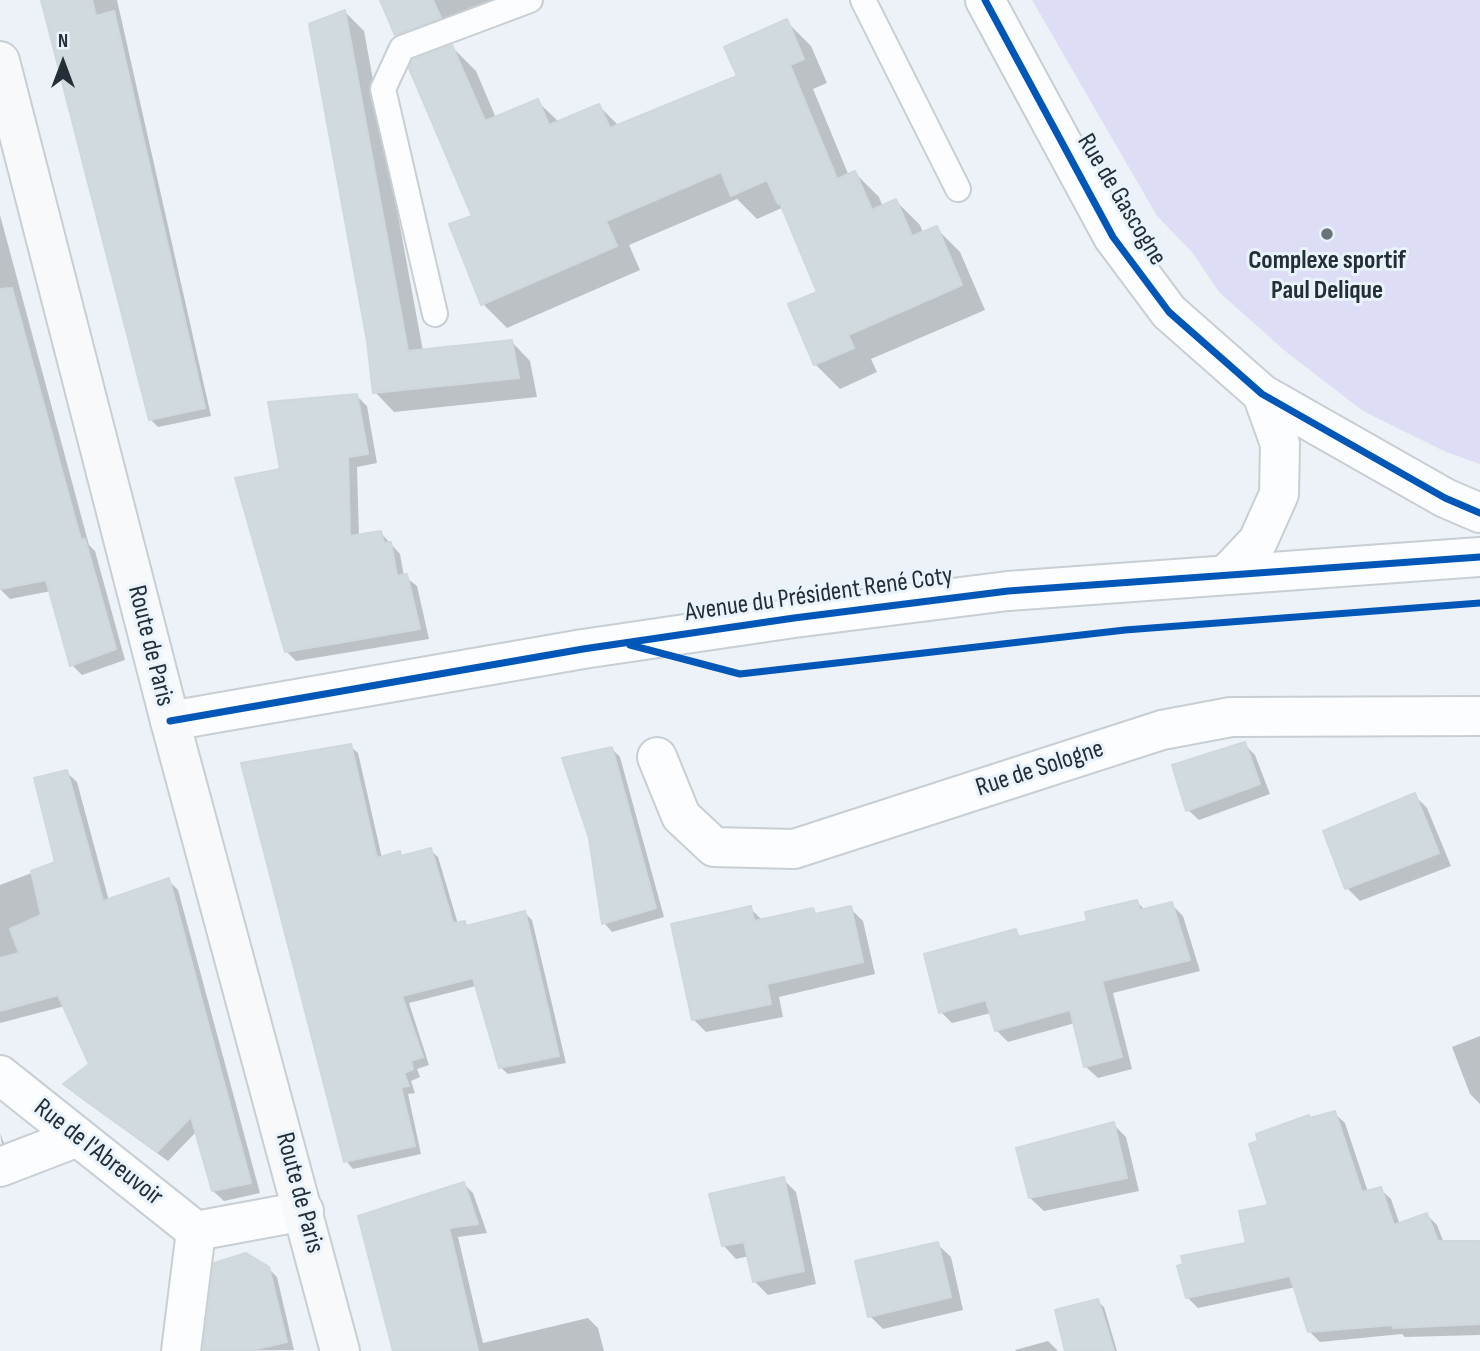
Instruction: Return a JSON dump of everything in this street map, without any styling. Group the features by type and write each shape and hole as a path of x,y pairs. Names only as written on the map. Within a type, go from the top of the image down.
{"main road":[{"name":"Route de Paris","path":"0,61 170,721 340,1351"}],"street":[{"name":"Rue de Gascogne","path":"985,0 1113,237 1169,312 1262,394 1445,498 1480,513"},
{"name":"Rue de Gascogne","path":"1226,575 1258,541 1279,494 1280,444 1262,394"},
{"name":"Avenue du Président René Coty","path":"170,721 583,649 794,618 1008,591 1480,557"},
{"name":"Rue de Sologne","path":"657,757 681,816 715,847 794,849 1162,730 1196,723 1231,717 1480,716"},
{"name":"Rue de l'Abreuvoir","path":"0,1075 196,1231"},
{"path":"0,1167 78,1136"},
{"path":"181,1351 196,1231 304,1211"}],"lane":[{"path":"435,314 383,89 402,48 530,0"},
{"path":"863,0 958,189"}],"shaded area":[{"name":"Complexe sportif Paul Delique","path":"1032,0 1480,0 1480,464 1446,452 1363,411 1285,351 1219,292 1192,252 1157,216"}],"building":[{"path":"41,0 92,0 96,16 114,11 205,408 149,420"},
{"path":"380,0 433,0 441,18 395,35"},
{"path":"345,10 408,351 512,340 519,378 373,393 367,341 309,24"},
{"path":"787,19 804,59 790,65 837,179 855,171 872,210 896,199 912,236 937,226 962,285 848,335 854,348 814,365 788,304 817,292 780,203 778,204 767,180 731,196 721,172 606,221 617,246 481,305 449,224 472,216 409,68 413,60 452,45 485,121 538,99 549,125 599,104 610,128 737,76 724,47"},
{"path":"12,288 81,540 85,539 116,649 70,666 46,580 0,589 0,289"},
{"path":"357,394 368,454 348,457 350,536 381,531 384,543 391,542 397,576 407,574 420,629 285,652 235,478 280,469 268,402"},
{"path":"1245,742 1260,784 1186,811 1172,765"},
{"path":"351,744 377,858 400,851 401,856 431,848 453,923 465,921 466,926 525,911 559,1056 499,1068 473,978 402,996 423,1057 411,1061 413,1069 404,1073 409,1086 401,1087 415,1146 344,1162 241,763"},
{"path":"612,747 656,908 602,924 589,838 562,758"},
{"path":"67,770 103,901 169,878 251,1183 212,1191 191,1117 157,1152 63,1084 89,1064 58,995 0,1011 0,958 19,953 10,929 41,915 31,871 55,862 34,778"},
{"path":"1415,793 1439,853 1345,889 1323,831"},
{"path":"1137,900 1140,910 1172,902 1190,960 1102,981 1122,1057 1084,1067 1070,1010 995,1031 986,1000 939,1013 924,954 1016,929 1018,937 1087,921 1085,912"},
{"path":"751,906 754,921 813,908 815,914 851,906 863,962 767,984 771,1004 692,1020 671,924"},
{"path":"1335,1111 1362,1192 1381,1187 1394,1225 1427,1213 1438,1241 1480,1241 1480,1324 1393,1328 1392,1325 1308,1332 1290,1276 1186,1298 1177,1266 1183,1264 1181,1256 1246,1243 1239,1211 1268,1205 1249,1144 1258,1141 1256,1134 1309,1115 1310,1118"},
{"path":"1114,1122 1127,1178 1029,1198 1016,1148"},
{"path":"784,1177 804,1271 753,1282 744,1242 722,1246 709,1194"},
{"path":"464,1182 478,1224 449,1228 478,1351 393,1351 358,1216"},
{"path":"938,1242 951,1297 868,1317 855,1261"},
{"path":"246,1253 269,1267 287,1342 248,1351 203,1351 214,1263"},
{"path":"1098,1299 1114,1351 1065,1351 1055,1310"}],"cycle path":[{"path":"985,0 1113,237 1169,312 1262,394 1445,498 1480,513"},
{"path":"170,721 583,649 794,618 1008,591 1480,557"},
{"path":"630,645 740,674 1125,630 1480,603"}],"place":[{"name":"Complexe sportif Paul Delique","path":"1327,234"}]}
